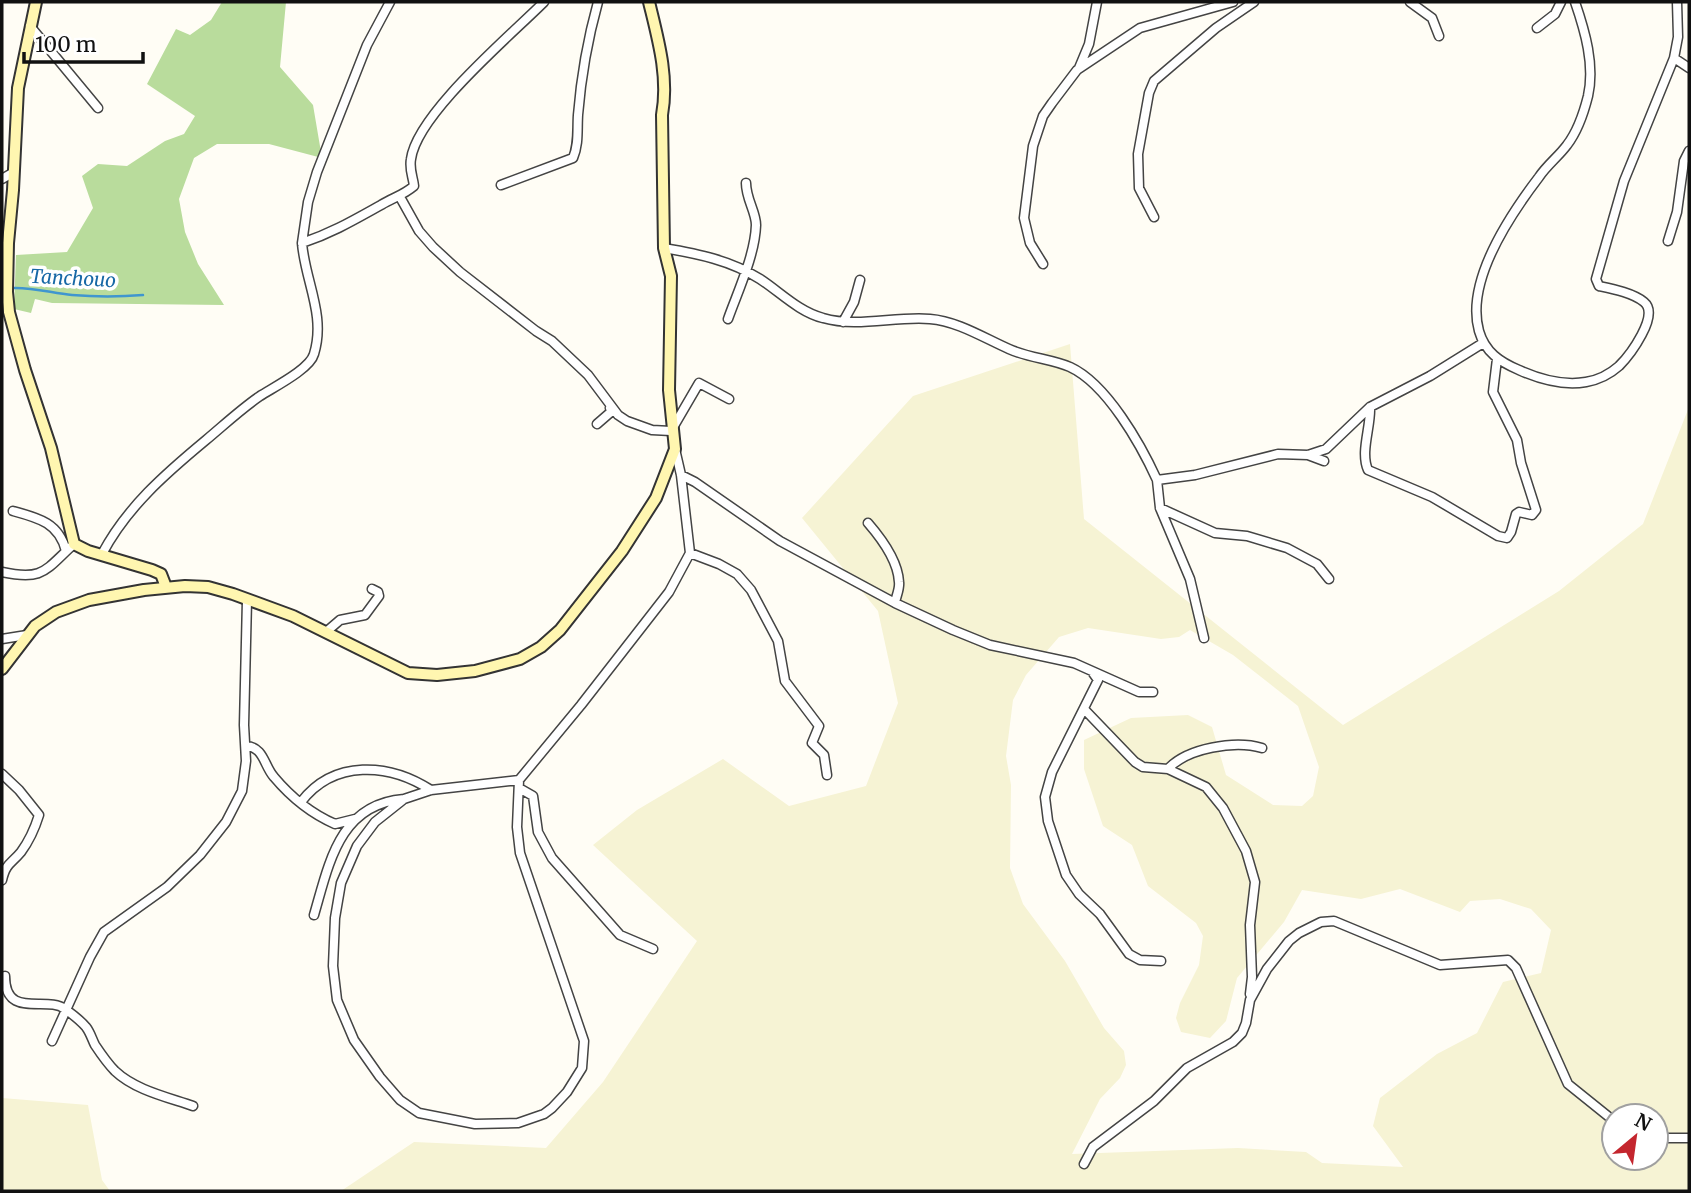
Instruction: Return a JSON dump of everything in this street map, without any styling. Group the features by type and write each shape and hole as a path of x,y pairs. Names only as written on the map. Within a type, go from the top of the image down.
{"main road":[{"path":"36,2 18,88 5,316 51,448 70,548 102,554 161,574 166,587"},
{"path":"2,669 27,635 44,619 72,605 166,587 208,587 233,594 293,617 408,673 437,675 475,671 520,659 541,648 560,630 622,551 656,498 675,449 671,431 669,354 671,276 664,248 662,115 666,96 662,56 649,2"}],"street":[{"path":"102,554 125,516 159,480 247,406 313,358 318,337 317,307 303,259 302,243 308,202 317,172 367,45 390,2"},
{"path":"302,243 341,229 387,201 400,198 414,186 410,160 424,127 493,51 544,2"},
{"path":"501,185 573,158 590,37 598,2"},
{"path":"1043,264 1030,243 1024,218 1029,165 1043,116 1077,70 1089,44 1097,2"},
{"path":"1077,70 1140,27 1233,2"},
{"path":"1154,217 1139,188 1138,154 1149,93 1154,81 1216,28 1254,2"},
{"path":"1410,2 1432,18 1439,36"},
{"path":"1536,28 1555,14 1561,2"},
{"path":"1575,2 1588,50 1588,95 1569,143 1532,186 1490,256 1480,283 1476,317 1483,344 1497,359 1536,377 1563,383 1585,382 1604,376 1619,366 1633,349 1650,318 1650,311 1644,302 1600,286 1597,279 1624,181 1674,58 1678,37 1677,2"},
{"path":"30,26 97,108"},
{"path":"1674,58 1689,68"},
{"path":"1668,241 1677,212 1684,161 1689,151"},
{"path":"13,191 2,181 14,172"},
{"path":"728,319 747,271 756,228 746,194 746,183"},
{"path":"400,198 419,231 433,247 471,281 552,341 588,375 612,411 597,424"},
{"path":"664,248 720,260 747,271 803,309 822,318 843,321 906,318 945,321 1022,355 1076,370 1104,396 1125,422 1149,461 1157,480 1160,508 1198,602 1204,638"},
{"path":"843,321 854,302 860,280"},
{"path":"1308,455 1326,449 1370,407 1430,376 1483,344"},
{"path":"1370,407 1371,422 1365,463 1368,470 1432,497 1498,536 1507,538 1516,514 1520,512 1532,515 1536,510 1521,463 1517,440 1493,392 1497,359"},
{"path":"609,405 627,421 652,430 671,431 699,383 729,399"},
{"path":"404,799 375,822 358,846 341,883 335,918 333,966 341,1010 354,1040 380,1077 408,1106 430,1116 475,1124 518,1123 544,1114 567,1093 582,1068 584,1041 520,853 517,827 519,784 669,592 690,553 681,475 675,449"},
{"path":"1157,480 1195,475 1278,454 1308,455 1324,461"},
{"path":"681,475 780,541 895,603 990,645 1074,663 1125,687 1139,692 1153,692"},
{"path":"1160,508 1215,533 1247,536 1287,548 1317,564 1329,579"},
{"path":"2,572 22,576 37,575 49,568 70,548 58,530 41,520 13,511"},
{"path":"868,523 877,533 895,567 899,580 895,603"},
{"path":"690,553 719,564 737,575 751,590 778,641 785,681 819,726 812,743 824,755 827,775"},
{"path":"326,632 340,620 365,615 379,597 378,592 372,589"},
{"path":"52,1041 104,932 167,887 200,855 226,822 242,791 246,746 244,725 247,600"},
{"path":"2,639 27,635"},
{"path":"1091,671 1098,680 1057,758 1047,788 1048,821 1066,875 1079,894 1100,914 1129,954 1140,960 1161,961"},
{"path":"1084,709 1135,762 1143,767 1168,769 1206,787 1223,808 1246,851 1255,882 1250,925 1252,977 1246,1023 1242,1033 1233,1042 1187,1068 1154,1101 1093,1147 1084,1164"},
{"path":"1168,769 1182,757 1213,747 1245,745 1262,748"},
{"path":"246,746 251,746 261,754 274,777 301,802 335,824 355,819 381,803 431,790 519,784 533,796 538,832 552,858 620,935 653,950"},
{"path":"301,802 311,789 323,780 352,770 368,769 414,779 431,790"},
{"path":"2,774 19,790 39,816 24,848 8,863 2,880"},
{"path":"314,915 329,860 355,819"},
{"path":"1250,1000 1267,969 1289,941 1321,922 1334,921 1440,965 1508,960 1516,968 1568,1084 1600,1110"},
{"path":"5,976 5,988 13,999 63,1006 87,1028 103,1056 125,1079 193,1106"},
{"path":"1670,1138 1689,1138"}],"shaded area":[{"path":"1070,344 1084,519 1343,725 1559,591 1643,524 1689,407 1689,1191 341,1191 414,1142 546,1148 603,1082 697,941 593,845 637,810 723,759 789,806 866,786 898,703 878,611 802,518 913,396","holes":["1088,628 1161,639 1179,637 1190,630 1233,655 1298,706 1319,767 1313,796 1302,806 1273,805 1226,775 1212,727 1188,715 1131,718 1084,740 1084,769 1103,826 1132,845 1148,886 1196,923 1203,936 1199,965 1180,1003 1176,1018 1181,1032 1210,1038 1226,1021 1237,978 1284,922 1302,890 1361,899 1400,889 1460,912 1470,901 1500,899 1531,909 1551,930 1541,973 1503,982 1477,1033 1437,1054 1380,1098 1373,1126 1403,1167 1322,1163 1306,1152 1238,1148 1072,1154 1100,1099 1120,1078 1126,1065 1124,1051 1104,1028 1065,961 1023,904 1010,868 1011,785 1006,756 1013,700 1026,675 1059,637"]},
{"path":"2,1098 88,1105 102,1180 110,1191 2,1191"}],"green space":[{"path":"222,2 286,2 280,67 313,105 322,158 269,144 217,144 194,158 179,199 185,232 198,264 224,305 52,303 35,299 31,313 14,309 16,255 67,252 93,208 82,176 98,164 127,166 165,141 184,134 195,116 147,84 176,29 190,35 211,20"}],"waterway":[{"name":"Tanchouo","path":"12,288 81,296 143,295"}]}
